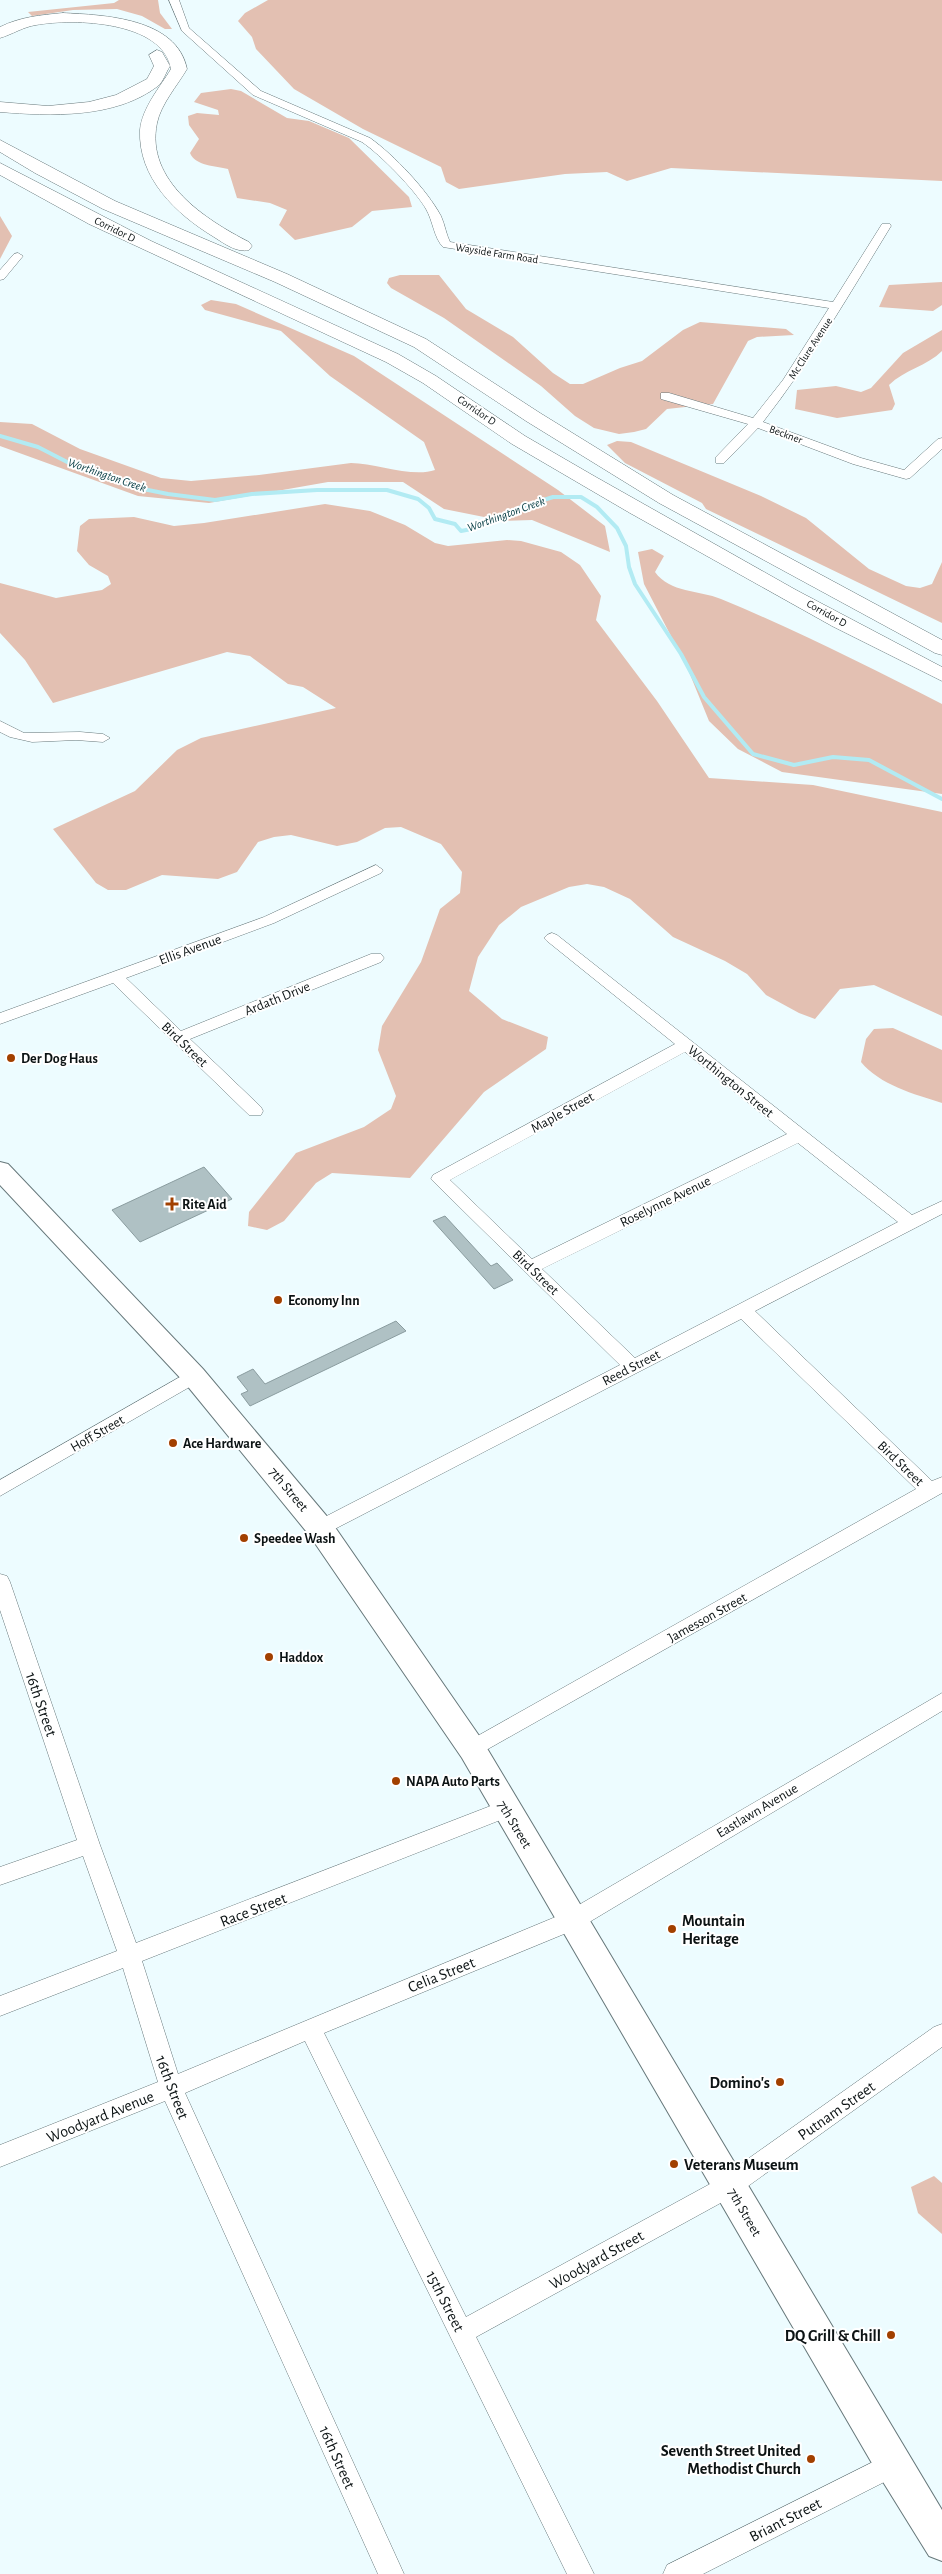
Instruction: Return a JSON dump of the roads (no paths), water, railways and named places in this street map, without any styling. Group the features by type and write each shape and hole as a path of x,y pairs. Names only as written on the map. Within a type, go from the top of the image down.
{"highway":[{"path":"0,33 30,22 64,17 100,19 157,36 173,50 179,69 150,120 150,155 156,173 177,202 227,238 420,343"},
{"path":"0,39 43,27 80,26 117,29 142,38 154,48 162,66 153,82 122,98 90,107 48,111 0,107"},
{"name":"Corridor D","path":"0,145 41,170 109,205 281,278 420,343 533,417 666,499 942,649"},
{"name":"Corridor D","path":"0,168 56,200 393,358 461,399 534,449 724,557 942,675"},
{"path":"30,205 92,234 285,308"}],"main road":[{"name":"7th Street","path":"0,1170 194,1376 320,1528 472,1749 893,2464 942,2543"}],"street":[{"name":"Wayside Farm Road","path":"174,0 185,29 257,93 366,140 379,149 434,210 444,242 447,245 837,306"},
{"name":"Mc Clure Avenue","path":"720,460 756,422 788,382 886,226"},
{"path":"0,277 18,256"},
{"name":"Beckner","path":"665,396 756,422 857,461 906,475 942,442"},
{"path":"0,725 18,736 102,738"},
{"name":"Ellis Avenue","path":"0,1019 269,920 376,870"},
{"name":"Worthington Street","path":"552,938 911,1224"},
{"name":"Ardath Drive","path":"178,1038 376,958"},
{"name":"Bird Street","path":"116,977 255,1111"},
{"name":"Maple Street","path":"439,1179 686,1045"},
{"name":"Roselynne Avenue","path":"531,1267 799,1136"},
{"name":"Bird Street","path":"439,1179 632,1366"},
{"name":"Reed Street","path":"320,1528 942,1207"},
{"name":"Bird Street","path":"743,1310 936,1487"},
{"name":"Hoff Street","path":"0,1489 194,1376"},
{"name":"Jamesson Street","path":"472,1749 936,1487"},
{"name":"16th Street","path":"0,1582 76,1801 89,1845 130,1957 171,2088 391,2574"},
{"name":"Eastlawn Avenue","path":"573,1920 942,1701"},
{"name":"Race Street","path":"0,2006 130,1957 506,1809"},
{"path":"0,1876 89,1845"},
{"name":"Celia Street","path":"310,2028 573,1920"},
{"name":"Woodyard Avenue","path":"0,2156 171,2088 310,2028"},
{"name":"15th Street","path":"310,2028 581,2574"},
{"name":"Putnam Street","path":"729,2186 942,2034"},
{"name":"Woodyard Street","path":"462,2332 729,2186"},
{"name":"Briant Street","path":"676,2574 893,2464"}],"waterway":[{"name":"Worthington Creek","path":"0,436 38,447 73,465 133,487 168,494 215,500 252,494 317,490 387,490 418,499 429,508 435,519 455,524 461,531 477,528 519,508 553,497 581,497 597,507 617,528 626,546 629,567 635,584 681,654 704,697 753,754 794,765 833,757 869,760 942,799"}],"place":[{"name":"Der Dog Haus","path":"11,1058"},
{"name":"Rite Aid","path":"172,1204"},
{"name":"Economy Inn","path":"278,1300"},
{"name":"Ace Hardware","path":"173,1443"},
{"name":"Speedee Wash","path":"244,1538"},
{"name":"Haddox","path":"269,1657"},
{"name":"NAPA Auto Parts","path":"396,1781"},
{"name":"Mountain Heritage","path":"672,1929"},
{"name":"Domino's","path":"780,2082"},
{"name":"Veterans Museum","path":"674,2164"},
{"name":"DQ Grill & Chill","path":"891,2335"},
{"name":"Seventh Street United Methodist Church","path":"811,2459"}]}
